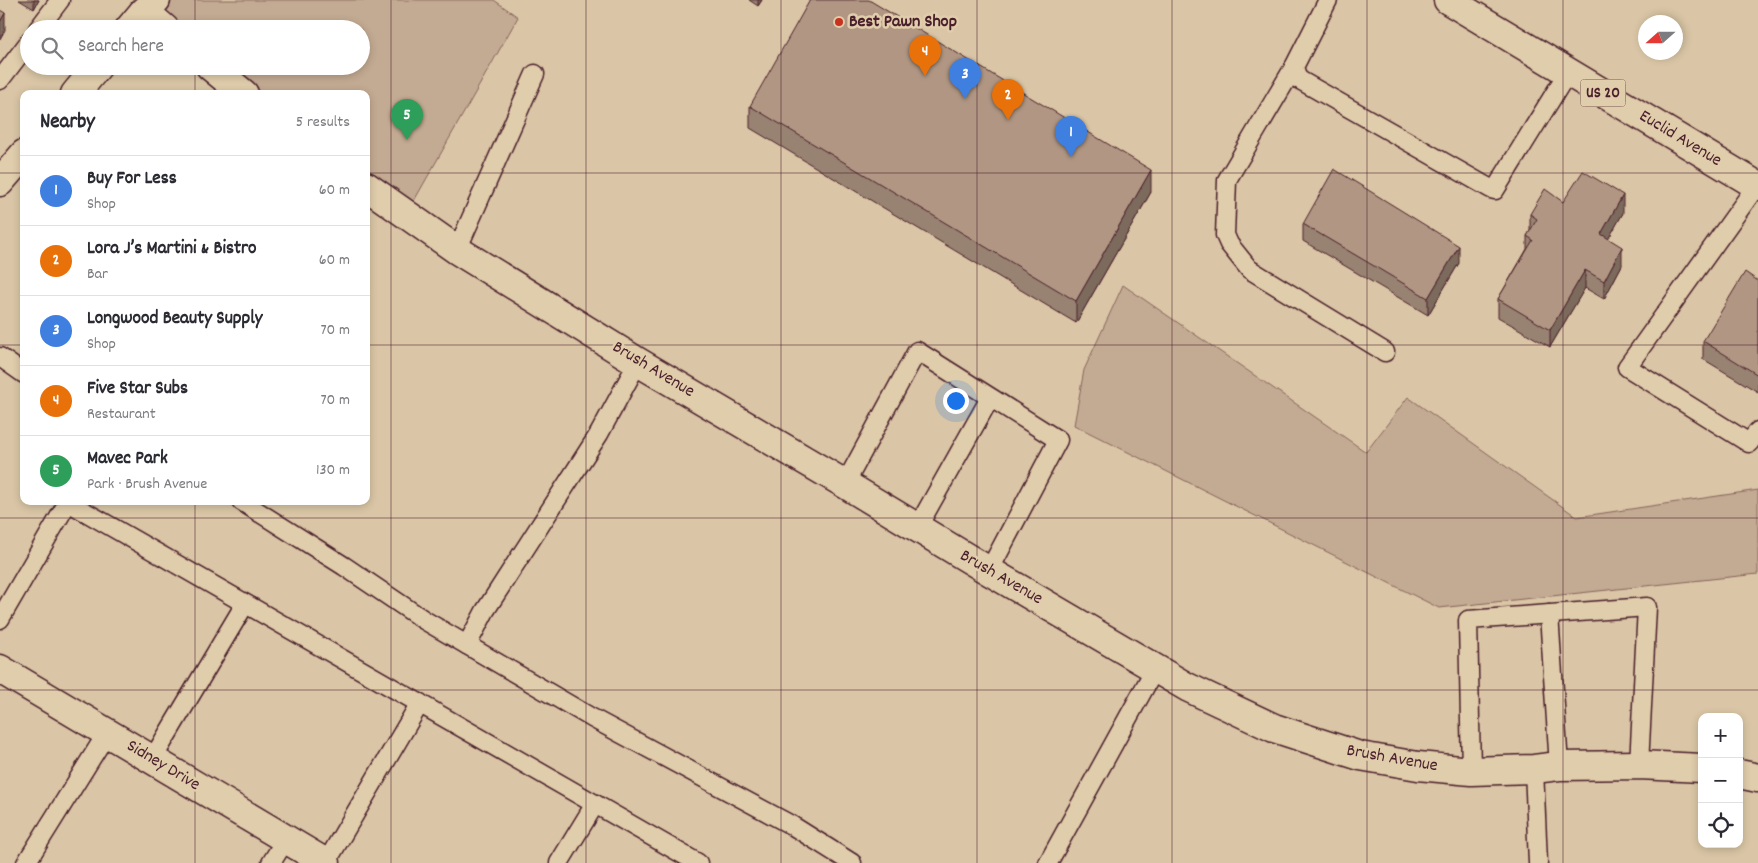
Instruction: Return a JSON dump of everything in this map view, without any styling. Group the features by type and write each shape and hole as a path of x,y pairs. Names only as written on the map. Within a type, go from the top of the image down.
{"street":[{"name":"Euclid Avenue","path":"1448,0 1758,185"},
{"path":"77,90 90,75"},
{"path":"221,75 239,90"},
{"path":"0,182 20,159"},
{"name":"Brush Avenue","path":"370,189 457,250 638,362 1187,687 1274,728 1360,756 1418,766 1471,771 1640,765 1698,768"},
{"name":"Sidney Drive","path":"0,669 326,863"},
{"path":"1743,775 1758,778"}],"lane":[{"path":"45,20 60,0"},
{"path":"1328,0 1294,67 1227,180 1225,235 1229,244 1249,269 1385,352"},
{"path":"0,80 20,54"},
{"path":"1294,67 1298,79 1495,190 1568,72"},
{"path":"457,250 535,74"},
{"path":"1758,185 1628,367 1749,443 1758,430"},
{"path":"845,484 917,351 1058,440 989,571"},
{"path":"0,357 20,371"},
{"path":"467,645 485,612 599,434 638,362"},
{"path":"917,528 990,398"},
{"path":"0,619 66,505"},
{"path":"73,505 698,863"},
{"path":"247,505 344,566 424,620 592,718 793,826 852,863"},
{"path":"152,760 245,604"},
{"path":"1471,771 1468,620 1647,607 1640,765"},
{"path":"1538,863 1547,768 1549,614"},
{"path":"1048,863 1156,667"},
{"path":"326,863 420,704"},
{"path":"26,863 107,733"},
{"path":"559,863 595,804"},
{"path":"271,863 286,839"}],"shaded area":[{"path":"156,0 494,0 518,17 406,215 370,189 370,90 239,90 221,75 370,75 370,20 162,20"},
{"path":"1123,285 1366,452 1408,397 1577,517 1758,490 1758,574 1439,608 1074,425 1084,370"}],"building":[{"path":"810,0 869,0 1151,170 1076,301 750,106"},
{"path":"0,10 5,13 0,22"},
{"path":"1334,169 1459,246 1428,298 1303,224"},
{"path":"1583,171 1623,195 1601,234 1622,247 1604,281 1585,270 1550,330 1498,299 1533,240 1527,236 1537,219 1530,214 1545,189 1563,202"},
{"path":"1745,272 1758,281 1758,375 1703,341"}],"place":[{"name":"Best Pawn Shop","path":"839,22"},
{"name":"Five Star Subs","path":"925,76"},
{"name":"Longwood Beauty Supply","path":"965,99"},
{"name":"Lora J’s Martini & Bistro","path":"1008,120"},
{"name":"Mavec Park","path":"407,140"},
{"name":"Buy For Less","path":"1071,157"}]}
